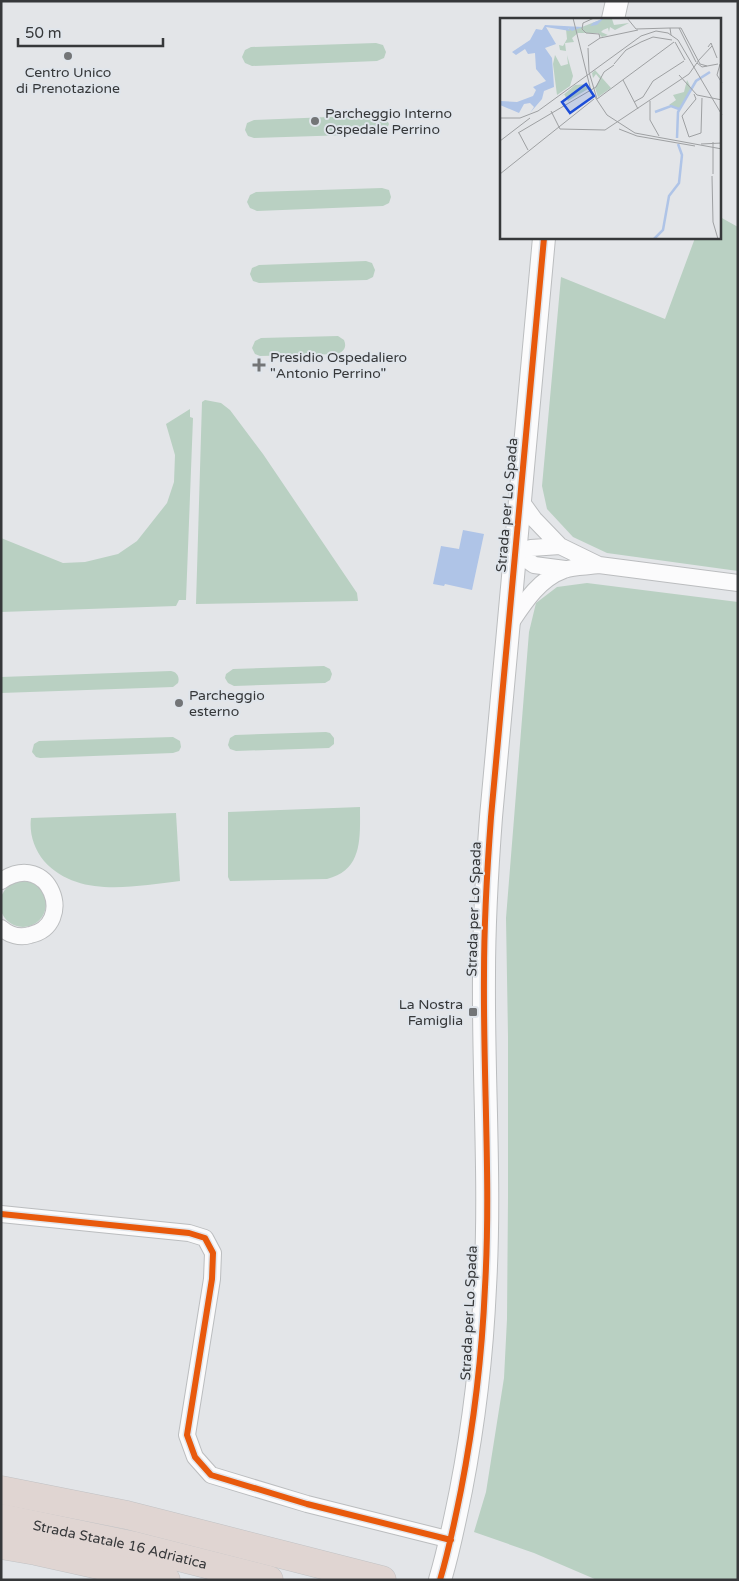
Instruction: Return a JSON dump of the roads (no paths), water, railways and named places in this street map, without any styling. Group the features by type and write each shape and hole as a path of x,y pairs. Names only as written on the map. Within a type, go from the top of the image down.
{"highway":[{"path":"1,1490 127,1515 382,1580"},
{"name":"Strada Statale 16 Adriatica","path":"1,1518 36,1538 166,1580"},
{"name":"Strada Statale 16 Adriatica","path":"1,1545 36,1538 135,1546 269,1580"}],"street":[{"path":"614,18 617,1"},
{"name":"Strada per Lo Spada","path":"440,1580 451,1540 466,1463 479,1378 486,1286 487,1193 484,976 486,894 544,239"},
{"path":"521,500 534,519 560,546 599,565"},
{"path":"516,552 531,548 560,546"},
{"path":"516,552 534,565 564,570 599,565 738,583"},
{"path":"509,625 529,596 546,580 564,570"},
{"path":"1,881 10,875 20,873 36,875 48,885 53,893 55,904 50,922 43,930 34,934 24,937 14,935 1,928"},
{"path":"1,1214 189,1233 205,1238 213,1253 212,1279 187,1435 195,1457 211,1475 308,1504 451,1540"}],"water":[{"path":"463,530 484,534 472,590 445,584 444,586 433,584 441,546 459,549"}],"place":[{"name":"Centro Unico di Prenotazione","path":"68,56"},
{"name":"Parcheggio Interno Ospedale Perrino","path":"315,121"},
{"name":"Presidio Ospedaliero \"Antonio Perrino\"","path":"259,365"},
{"name":"Parcheggio esterno","path":"179,703"},
{"name":"La Nostra Famiglia","path":"473,1012"}]}
